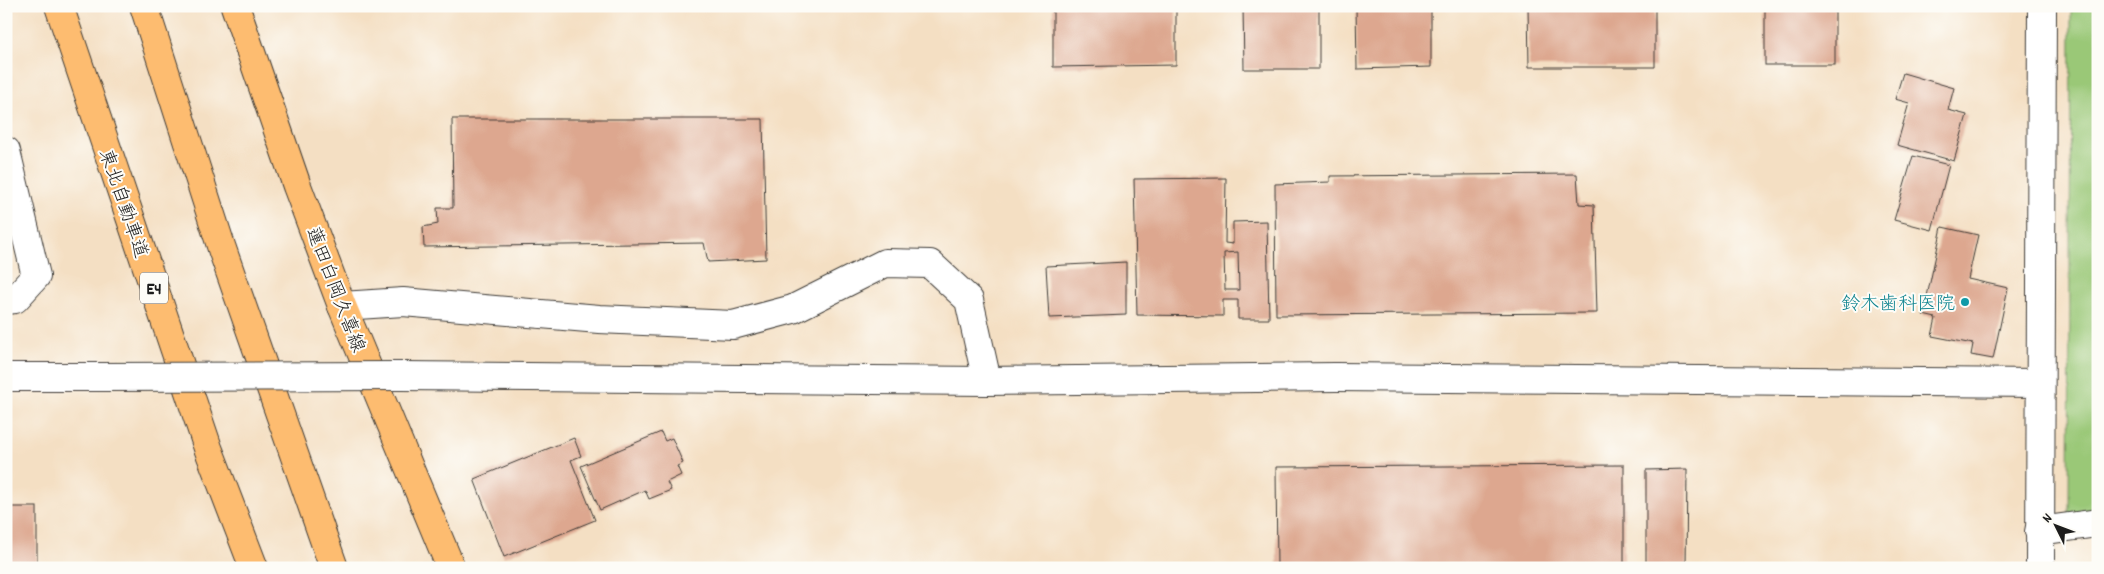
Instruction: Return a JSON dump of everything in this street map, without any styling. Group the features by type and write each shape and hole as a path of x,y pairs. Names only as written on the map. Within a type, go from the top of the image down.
{"main road":[{"name":"東北自動車道","path":"60,6 208,448 254,568"},
{"path":"144,6 222,249 334,568"},
{"name":"蓮田白岡久喜線","path":"235,6 342,306 451,568"}],"street":[{"path":"2040,568 2042,6"},
{"path":"6,151 36,276 15,298 6,300"},
{"path":"342,306 403,302 599,319 734,325 793,309 885,263 930,264 969,300 987,381"},
{"path":"6,377 402,376 987,381 1336,377 2040,383"},
{"path":"2040,531 2098,523"}],"green space":[{"path":"2071,6 2098,6 2098,512 2069,516"}],"building":[{"path":"1053,6 1176,6 1176,65 1053,67"},
{"path":"1243,6 1319,6 1319,69 1244,69"},
{"path":"1356,6 1431,6 1431,67 1357,69"},
{"path":"1528,6 1655,6 1655,67 1529,67"},
{"path":"1765,6 1835,6 1835,65 1765,65"},
{"path":"1903,73 1954,88 1948,110 1967,115 1954,161 1897,145 1909,103 1895,99"},
{"path":"452,119 763,119 766,259 708,262 704,243 424,247 423,227 438,224 437,208 453,208"},
{"path":"1913,156 1949,165 1932,230 1894,220"},
{"path":"1577,174 1579,204 1594,205 1597,313 1276,315 1275,184 1330,182 1330,176"},
{"path":"1226,178 1225,243 1233,244 1233,222 1267,221 1269,319 1238,319 1238,300 1223,300 1223,316 1137,315 1134,179","holes":["1238,252 1239,290 1225,290 1224,253"]},
{"name":"鈴木歯科医院","path":"1942,227 1978,235 1968,279 2008,288 1993,359 1971,355 1973,344 1932,336 1936,318 1923,315"},
{"path":"1126,262 1126,315 1049,318 1046,266"},
{"path":"661,432 665,441 672,438 683,463 677,466 681,475 667,482 671,490 649,499 645,490 600,510 581,466"},
{"path":"574,438 581,456 571,460 595,520 504,557 474,479"},
{"path":"1624,465 1624,568 1277,568 1276,467"},
{"path":"1687,469 1686,568 1646,568 1646,470"},
{"path":"6,507 37,507 37,568 6,568"}],"place":[{"name":"鈴木歯科医院","path":"1965,302"}]}
